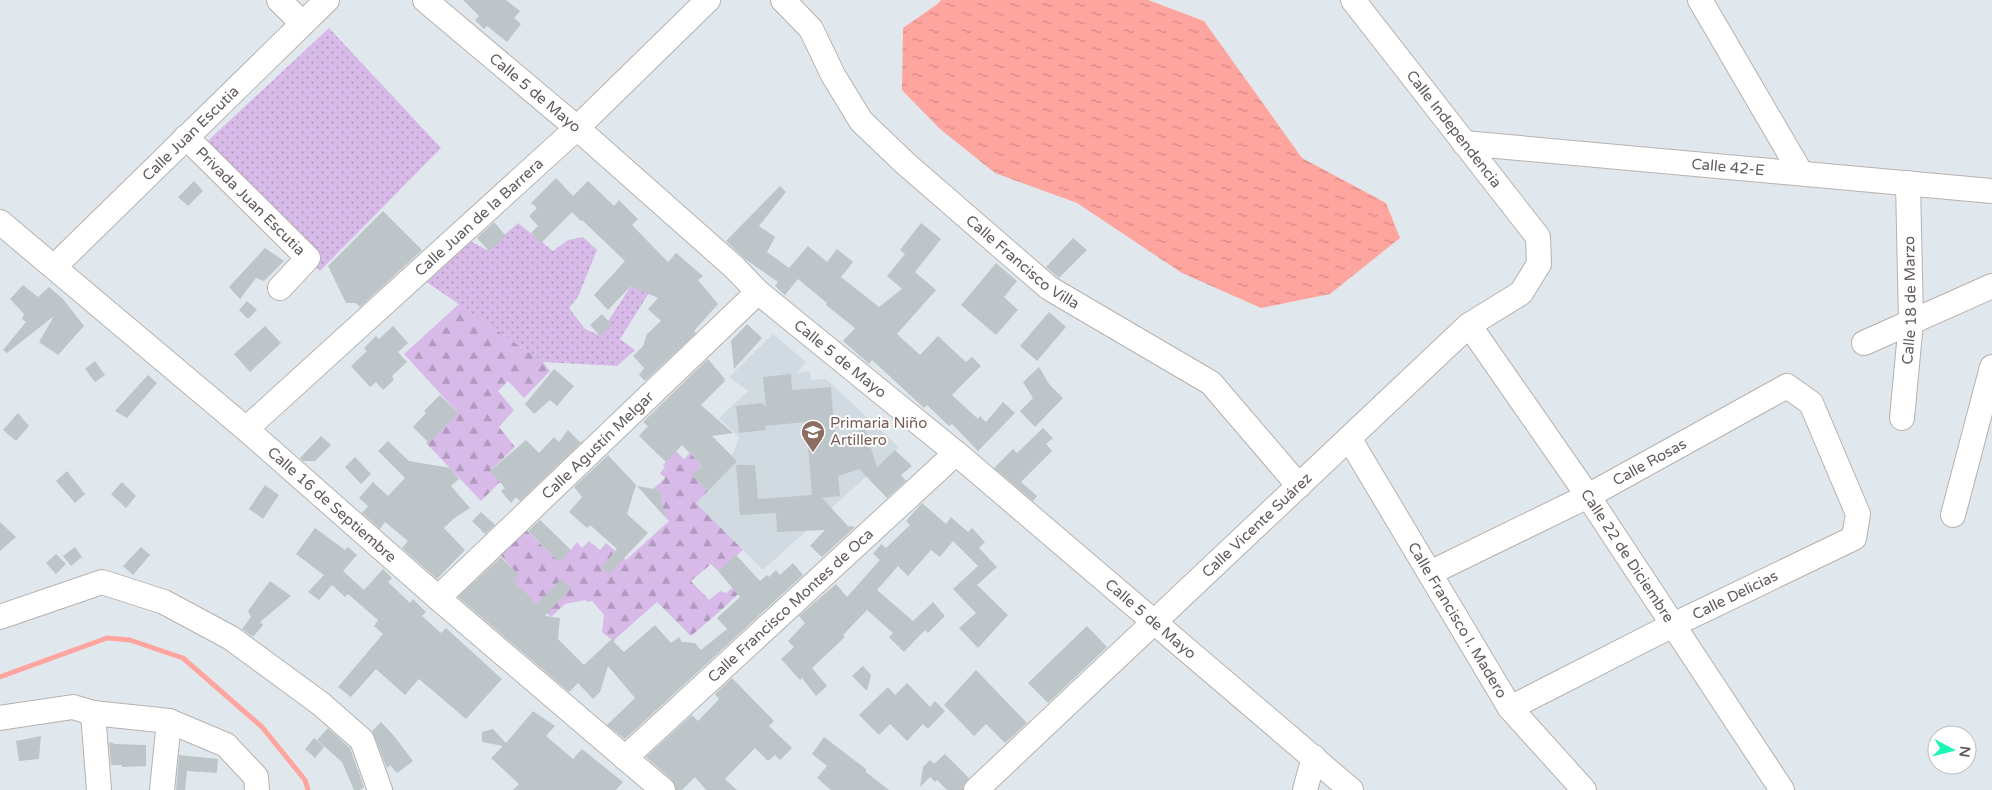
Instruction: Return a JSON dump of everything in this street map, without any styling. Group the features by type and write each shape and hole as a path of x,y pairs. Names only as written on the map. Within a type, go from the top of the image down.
{"street":[{"path":"279,0 302,23"},
{"name":"Calle Juan Escutia","path":"54,267 327,0"},
{"name":"Calle 5 de Mayo","path":"425,0 577,128 734,267 758,292 956,453 1351,790"},
{"name":"Calle Juan de la Barrera","path":"246,429 577,128 708,0"},
{"name":"Calle Francisco Villa","path":"783,0 811,29 832,75 861,121 906,164 1049,288 1212,383 1298,486"},
{"name":"Calle Independencia","path":"1353,0 1538,237 1539,264"},
{"path":"1700,0 1790,172"},
{"name":"Privada Juan Escutia","path":"186,137 308,258 280,288"},
{"name":"Calle 42-E","path":"1464,143 1668,160 1992,191"},
{"name":"Calle 18 de Marzo","path":"1902,418 1911,322 1908,183"},
{"name":"Calle 16 de Septiembre","path":"0,222 246,429 438,598 663,790"},
{"name":"Calle Vicente Suárez","path":"976,790 1469,325 1521,293 1539,264"},
{"path":"1864,343 1992,286"},
{"name":"Calle Agustín Melgar","path":"438,598 758,292"},
{"name":"Calle 22 de Diciembre","path":"1469,325 1588,496 1782,790"},
{"path":"1953,515 1992,367"},
{"name":"Calle Rosas","path":"1430,573 1588,496 1787,386 1811,403 1858,514 1854,538"},
{"name":"Calle Francisco I. Madero","path":"1349,438 1510,708 1584,790"},
{"name":"Calle Francisco Montes de Oca","path":"625,758 956,453"},
{"name":"Calle Delicias","path":"1510,708 1673,625 1854,538"},
{"path":"0,617 102,582 164,602 231,638 321,704 362,740 380,790"},
{"path":"0,718 73,707 94,713 169,721 226,746 256,777 257,790"},
{"path":"94,713 99,790"},
{"path":"162,790 169,721"},
{"path":"1305,790 1314,757"}],"shaded area":[{"name":"Primaria Niño Artillero","path":"773,334 806,362 797,373 810,371 811,380 826,379 899,447 763,570 696,503 726,472 739,437 719,418 748,391 729,377"}],"green space":[{"path":"329,28 441,148 320,271 196,152"},
{"path":"518,223 553,251 568,240 583,237 597,250 578,297 569,308 585,329 599,335 631,286 649,293 620,339 635,350 617,366 543,362 425,281 470,241 487,250"},
{"path":"459,304 543,362 550,371 524,398 508,381 498,391 514,410 499,427 515,447 490,471 500,482 481,501 426,443 458,413 404,354"},
{"path":"676,451 684,459 690,453 702,465 693,476 708,491 696,503 743,550 718,571 711,564 691,581 709,600 720,591 726,593 732,588 738,594 691,636 657,602 613,641 602,632 604,615 592,601 587,602 585,600 565,604 551,617 512,581 518,575 498,552 524,528 553,556 571,550 577,542 582,548 589,541 600,550 606,543 626,560 669,521 659,510 663,506 660,490 653,489 665,478 660,473 665,467 663,465"}],"water":[{"path":"941,0 1148,0 1204,21 1302,158 1386,203 1400,238 1330,294 1261,308 1182,273 1077,203 995,173 940,129 902,90 903,28"}],"building":[{"path":"463,0 506,0 520,11 514,18 521,24 507,42 487,26 484,29 475,20 479,16"},
{"path":"556,178 573,196 588,181 614,206 619,200 638,219 632,225 668,262 676,253 703,276 698,280 718,304 694,331 696,333 645,381 639,375 644,368 633,356 643,346 647,334 661,321 648,309 658,298 631,286 608,310 594,295 625,261 572,212 541,243 531,233 538,226 529,216 537,208 531,203"},
{"path":"194,181 203,191 188,206 178,197"},
{"path":"780,186 786,192 759,226 775,237 767,252 789,268 808,246 827,262 837,249 853,262 841,277 879,307 902,289 887,276 905,254 900,250 921,223 941,239 915,272 936,290 897,334 920,355 938,336 966,362 972,357 981,366 952,395 978,419 980,416 986,422 1003,402 1015,413 978,451 952,424 949,426 927,405 924,408 872,360 869,364 843,341 855,328 826,305 827,303 798,279 785,295 775,286 778,282 745,259 726,241"},
{"path":"383,211 422,250 360,307 356,303 346,303 328,266"},
{"path":"494,222 506,236 489,251 477,238"},
{"path":"1073,238 1087,250 1059,278 1046,267"},
{"path":"265,248 284,261 264,281 256,278 240,299 229,287"},
{"path":"996,263 1017,281 1004,297 1018,310 996,335 961,305"},
{"path":"23,285 38,297 49,287 63,299 84,326 58,355 39,342 54,316 7,353 3,350 26,322 22,319 24,314 10,299"},
{"path":"247,301 257,310 248,319 239,310"},
{"path":"1049,312 1066,327 1037,361 1020,346"},
{"path":"602,314 612,325 600,336 590,325"},
{"path":"747,324 762,338 734,369 731,341"},
{"path":"265,326 281,343 250,372 234,354"},
{"path":"393,326 408,343 398,352 407,362 392,376 394,380 383,390 376,382 370,387 351,366 367,351 364,348 376,336 379,339"},
{"path":"708,359 725,379 722,381 726,380 701,405 733,433 712,436 737,461 708,491 692,475 702,466 682,445 666,462 639,436 648,426 643,422"},
{"path":"95,361 105,375 95,382 85,369"},
{"path":"1039,367 1049,384 1063,398 1035,427 1020,411 1033,398 1023,382"},
{"path":"554,369 574,386 557,406 550,400 534,414 525,404"},
{"path":"791,374 792,390 831,387 835,439 865,429 877,467 895,450 912,466 901,475 906,481 887,498 859,469 838,476 840,496 822,498 848,526 855,527 822,557 810,546 825,530 777,532 776,513 740,515 736,465 755,465 758,499 812,495 806,422 765,426 766,430 739,433 736,406 762,403 766,407 763,377"},
{"path":"148,375 157,383 127,418 115,411"},
{"path":"440,395 458,413 429,443 413,427 426,413 424,411"},
{"path":"18,413 29,426 16,441 3,430"},
{"path":"1043,428 1053,438 1046,444 1052,451 1021,482 1037,496 1033,501 994,468 1013,449 1017,453"},
{"path":"568,430 580,442 584,440 520,501 516,497 511,503 501,491 505,488 490,471 526,440 539,453 554,437 559,442"},
{"path":"321,436 331,445 315,461 303,461 300,458"},
{"path":"388,441 409,461 450,468 459,479 451,486 470,508 453,519 444,528 465,550 437,579 402,548 408,541 385,522 380,529 362,513 368,506 359,498 373,482 388,496 405,478 378,451"},
{"path":"608,455 636,485 627,514 648,533 609,574 602,567 617,549 590,525 587,528 569,512 582,497 574,487"},
{"path":"355,457 371,474 361,484 345,467"},
{"path":"67,471 85,494 75,503 56,481"},
{"path":"122,482 136,496 126,508 111,494"},
{"path":"265,485 279,495 263,519 249,509"},
{"path":"637,486 660,490 665,517"},
{"path":"922,503 946,524 951,517 968,532 972,528 985,542 979,548 997,567 977,585 1008,615 978,648 959,628 976,613 953,589 978,566 953,541 940,557 931,550 908,576 898,566 877,590 913,621 933,602 945,616 928,633 925,630 904,652 889,637 893,633 867,610 843,635 845,637 812,668 827,686 816,696 802,678 800,680 781,659 794,647 788,641 805,623 799,616 836,584 847,597 880,560 873,554 881,544 886,548 910,525 906,521"},
{"path":"481,512 495,525 485,534 472,521"},
{"path":"540,520 571,550 559,562 528,531"},
{"path":"0,522 16,537 0,551"},
{"path":"315,528 345,550 348,547 357,555 343,571 364,590 383,569 392,578 388,582 410,603 413,599 426,612 422,616 441,633 446,628 502,679 466,719 419,679 405,695 376,669 351,697 338,687 383,634 374,626 378,620 348,594 345,597 332,585 319,600 308,592 324,575 296,554"},
{"path":"75,547 82,557 71,566 63,556"},
{"path":"141,547 150,555 133,575 123,566"},
{"path":"56,554 66,564 56,574 46,563"},
{"path":"736,555 760,581 767,575 769,577 776,570 780,575 793,563 803,575 625,739 607,725 635,698 608,666 600,692 593,699 578,683 569,692 458,597 501,557 519,575 513,581 537,604 561,579 571,588 545,616 560,618 558,639 584,665 616,635 614,642 624,652 655,625 671,643 679,637 682,642 695,643 701,650 727,629 717,618 740,597 718,571"},
{"path":"270,581 291,596 260,622 263,625 253,637 242,629 251,617 248,611"},
{"path":"1087,626 1107,647 1048,703 1028,683"},
{"path":"863,666 871,675 867,691 852,676"},
{"path":"976,670 1027,723 1005,743 986,724 974,736 944,705"},
{"path":"732,678 774,721 769,726 792,748 780,760 775,755 768,761 755,748 725,779 737,790 706,790 695,777 682,790 676,790 672,780 646,757 692,715 698,721 719,699 715,694"},
{"path":"907,683 930,707 935,701 945,711 928,729 923,724 907,741 890,724 879,735 859,715 888,687 895,695"},
{"path":"533,711 555,726 546,736 573,759 582,749 623,782 616,790 513,790 519,784 491,758 503,746 482,742 482,732 493,729 506,743"},
{"path":"381,722 413,761 397,773 390,765 387,768 372,731"},
{"path":"328,728 350,748 364,787 360,790 354,790 342,762 317,740"},
{"path":"41,736 39,759 19,761 16,741"},
{"path":"824,737 866,769 866,772 889,790 831,790 817,778 827,766 812,754"},
{"path":"314,738 324,747 315,758 305,749"},
{"path":"109,742 115,744 146,745 146,766 122,767 122,765 111,765"},
{"path":"945,754 969,778 963,786 963,790 947,790 937,780 935,782 930,777 920,787 923,767 930,760 934,764"},
{"path":"179,755 218,759 217,773 187,771 185,790 176,790"}],"waterway":[{"path":"0,677 107,638 130,640 183,658 262,727 305,780 308,790"}],"place":[{"name":"Primaria Niño Artillero","path":"813,453"}]}
